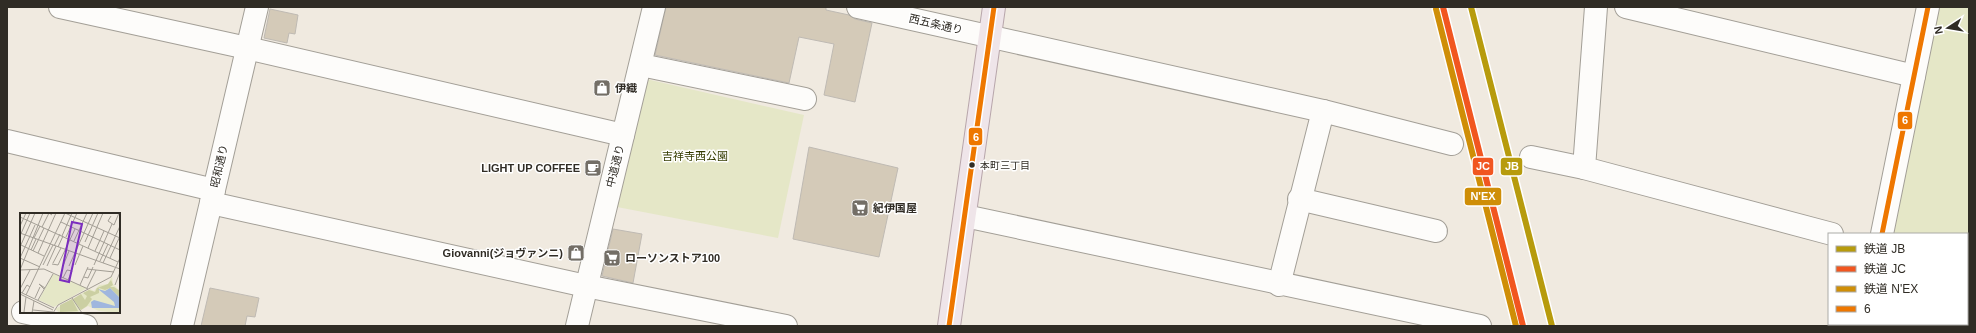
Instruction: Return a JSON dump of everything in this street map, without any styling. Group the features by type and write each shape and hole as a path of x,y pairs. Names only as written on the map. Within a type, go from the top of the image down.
{"main road":[{"path":"948,326 994,7"}],"street":[{"path":"60,7 623,134"},
{"name":"昭和通り","path":"182,326 257,7"},
{"name":"中道通り","path":"577,326 654,7"},
{"name":"西五条通り","path":"858,7 1323,111 1452,144"},
{"path":"1584,168 1596,7"},
{"path":"1626,7 1914,76"},
{"path":"1882,233 1928,7"},
{"path":"641,65 805,99"},
{"path":"1279,285 1299,199 1323,111"},
{"path":"7,141 212,197 586,286 786,326"},
{"path":"1531,157 1584,168 1828,233"},
{"path":"1299,199 1436,231"},
{"path":"965,216 1279,285 1480,326"},
{"path":"7,308 20,311"},
{"path":"27,313 86,326"}],"green space":[{"path":"1932,7 1969,7 1969,326 1869,326 1968,325 1968,233 1887,233"},
{"name":"吉祥寺西公園","path":"646,79 804,115 778,238 617,207"}],"building":[{"path":"666,7 826,7 826,10 849,15 855,19 872,23 855,102 824,95 834,44 799,37 789,83 655,55"},
{"path":"270,9 298,15 295,34 289,33 287,43 264,38"},
{"path":"809,147 898,168 879,257 793,239"},
{"path":"613,229 642,234 633,283 602,276"},
{"path":"210,288 259,298 255,317 247,316 245,326 201,326"}],"rail line":[{"name":"JC","path":"1443,7 1523,326"},
{"name":"JB","path":"1471,7 1552,326"},
{"name":"N'EX","path":"1436,9 1516,326"}],"transit line":[{"name":"6","path":"949,326 994,7"},
{"name":"6","path":"1882,233 1928,7"}],"place":[{"name":"伊織","path":"602,88"},
{"name":"本町三丁目","path":"972,165"},
{"name":"LIGHT UP COFFEE","path":"593,168"},
{"name":"紀伊国屋","path":"860,208"},
{"name":"Giovanni(ジョヴァンニ)","path":"576,253"},
{"name":"ローソンストア100","path":"612,258"}]}
